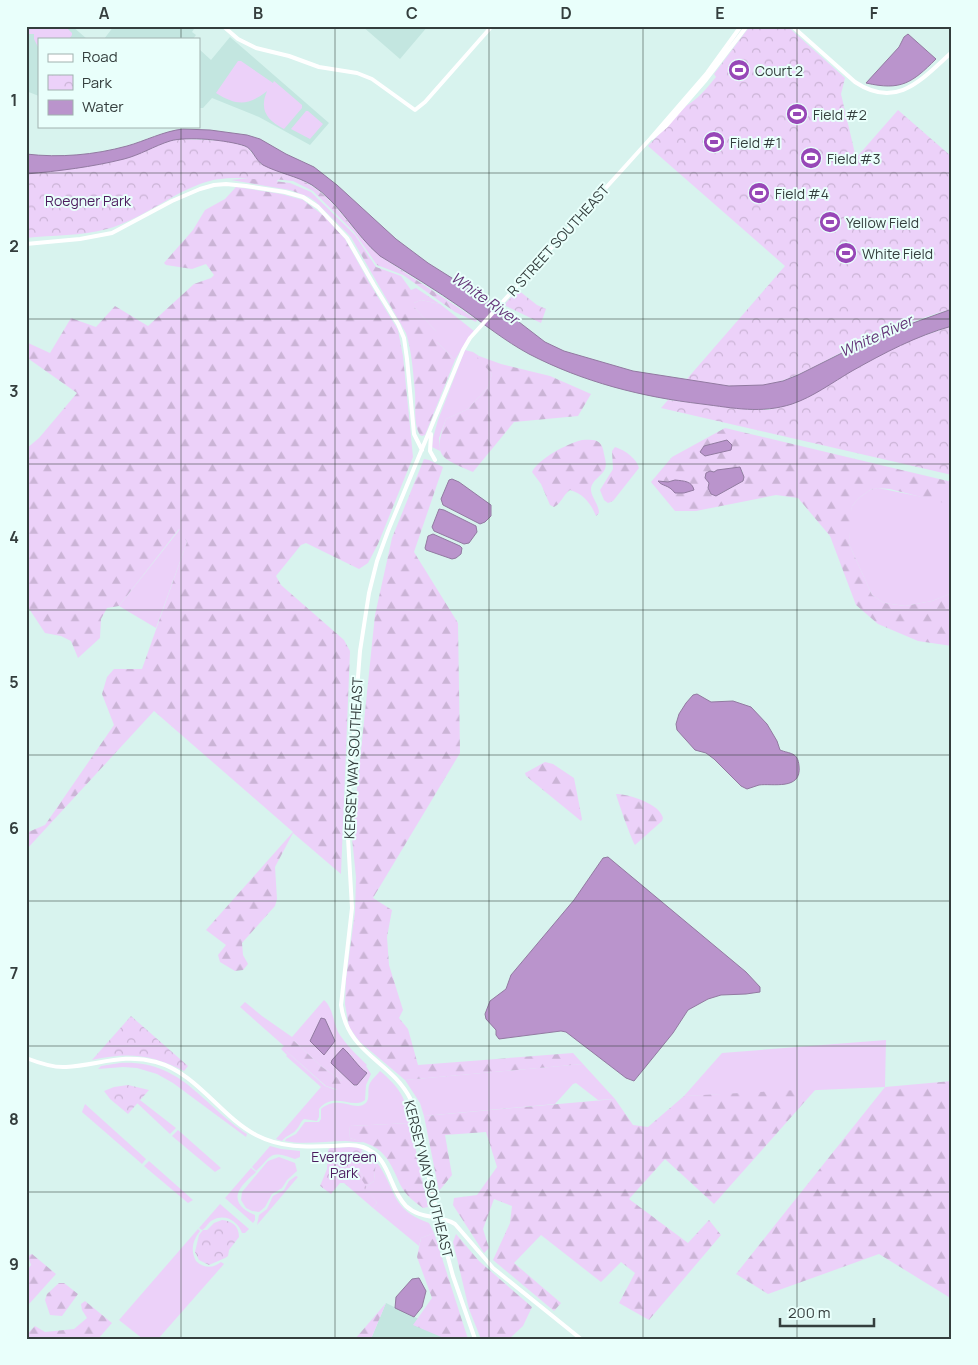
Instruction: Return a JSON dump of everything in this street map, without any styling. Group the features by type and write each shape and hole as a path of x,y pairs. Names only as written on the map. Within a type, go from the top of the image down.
{"street":[{"path":"223,26 238,39 256,48 289,56 319,67 353,72 372,79 415,110 425,102 492,26"},
{"name":"R STREET SOUTHEAST","path":"468,341 650,139 706,74 741,26"},
{"name":"R STREET SOUTHEAST","path":"650,139 663,129 704,84 747,26"},
{"path":"792,26 860,85 874,92 892,93 914,86 952,52"},
{"path":"26,244 80,239 112,233 172,201 214,185 246,186 303,197 318,208 348,238 398,324 404,338 414,434 422,450"},
{"name":"KERSEY WAY SOUTHEAST","path":"468,341 377,561 369,593 361,643 355,702 347,820 352,908 340,1005 347,1028 354,1040 363,1050 395,1076 411,1100 453,1276 475,1339"},
{"path":"432,425 429,446 435,460"},
{"path":"26,1058 49,1066 65,1068 123,1058 158,1062 181,1073 245,1128 267,1140 281,1145 299,1147 354,1145 370,1150 386,1166 397,1193 405,1205 420,1215 438,1218 455,1224 493,1268 581,1339"}],"shaded area":[{"path":"26,26 72,26 86,38 38,38 38,96 26,91"},
{"path":"114,26 196,26 192,32 196,35 194,38 105,38"},
{"path":"362,26 428,26 400,59"},
{"path":"230,37 329,123 310,145 259,117 212,98 203,108 200,108 200,50 211,60"},
{"path":"386,1303 460,1339 371,1339"}],"green space":[{"path":"26,26 65,26 72,35 70,38 38,38 38,47 34,34 26,34"},
{"path":"750,26 787,26 845,78 841,94 856,158 898,110 952,157 952,309 876,336 810,369 777,382 755,386 735,386 686,380 785,266 648,146 716,77 714,74"},
{"path":"238,61 241,61 273,83 274,81 302,105 302,108 284,129 273,122 266,114 264,104 267,91 248,102 236,102 216,93"},
{"path":"306,111 323,124 310,139 291,129"},
{"name":"Roegner Park","path":"182,139 228,141 247,147 261,164 284,173 276,182 228,178 209,181 188,189 131,220 107,229 77,234 26,238 26,174 125,158 169,141"},
{"path":"261,164 312,186 334,205 366,243 380,256 477,320 476,322 455,312 403,275 377,265 354,232 313,191 293,181 274,179"},
{"path":"250,178 290,183 311,192 355,235 376,267 401,276 411,290 416,288 440,304 421,300 414,303 414,307 438,334 437,342 455,360 425,435 420,435 416,425 413,370 406,333 351,237 309,197 290,190 231,180"},
{"path":"236,187 281,194 303,200 324,216 345,239 398,330 403,356 413,457 378,544 368,563 359,569 306,543 301,545 276,576 281,585 344,640 350,651 341,874 293,833 275,867 277,899 275,906 242,943 243,955 248,964 243,970 235,971 220,962 218,955 226,945 206,930 293,832 154,711 26,850 26,833 45,825 114,725 102,694 107,677 114,669 142,669 187,542 179,529 119,606 107,608 101,619 100,638 78,658 71,641 61,636 45,633 26,604 26,449 39,438 77,393 26,357 26,342 50,353 71,318 96,327 115,306 148,326 194,284 211,278 214,275 206,264 192,269 166,265 164,263 193,230 205,210 225,199"},
{"path":"518,290 537,305 546,309 541,323 504,305"},
{"path":"421,300 440,304 474,331 455,360 437,342 435,330 414,307 414,303"},
{"path":"952,326 952,475 661,408 668,400 752,410 768,410 781,407 795,403 906,342"},
{"path":"465,350 479,356 478,358 492,374 488,387 468,409 446,419 439,438 440,451 432,447 433,438"},
{"path":"479,356 501,364 550,376 591,394 578,416 514,422 473,472 446,459 440,449 440,441 446,419 468,409 488,387 492,374 477,358"},
{"path":"725,428 952,482 952,505 890,489 878,488 870,490 852,506 849,544 872,595 884,603 905,606 932,601 952,593 952,646 918,641 878,624 856,605 830,536 798,498 776,495 696,511 675,511 651,482 672,457","holes":["727,440 730,450 705,456 704,446","736,468 742,470 743,481 716,496 708,488 709,484 705,476 710,471"]},
{"path":"582,440 594,440 602,445 606,465 602,474 593,483 591,488 599,510 596,516 586,500 570,490 556,506 550,505 541,484 532,472 540,462 554,452"},
{"path":"615,447 630,455 636,461 639,468 613,501 608,503 604,500 600,490 613,469 612,451"},
{"path":"424,459 443,467 414,552 458,623 460,753 373,898 392,910 387,937 389,965 403,1010 399,1018 408,1029 418,1065 573,1053 583,1064 405,1080 360,1042 349,1027 345,1004 346,979 355,912 356,877 352,838 375,615 392,538"},
{"path":"878,488 942,501 952,505 952,593 932,601 905,606 884,603 872,595 849,544 850,517 852,506 859,498 870,490"},
{"path":"180,529 187,542 156,628 119,606"},
{"path":"545,762 553,764 574,778 581,821 526,776 525,773"},
{"path":"616,794 636,798 650,804 661,813 663,818 635,845 628,828"},
{"path":"324,1000 331,1011 338,1032 367,1065 371,1074 366,1085 365,1100 360,1103 330,1101 319,1109 317,1121 304,1119 294,1132 282,1141 276,1139 321,1087 286,1056 281,1049 284,1046 240,1007 245,1002 292,1037","holes":["321,1018 325,1019 335,1040 310,1041","294,1041 322,1067 342,1081 336,1090 325,1086 286,1051","351,1055 366,1075 355,1086 332,1064"]},
{"path":"131,1016 188,1066 184,1071 161,1061 139,1056 128,1055 92,1060"},
{"path":"886,1040 885,1087 684,1096 722,1053"},
{"path":"291,1041 294,1041 322,1067 342,1081 343,1083 339,1090 326,1086 286,1051 286,1047"},
{"path":"120,1063 141,1064 160,1069 175,1076 190,1086 247,1134 246,1137 173,1083 157,1074 137,1068 98,1069 101,1066"},
{"path":"583,1064 615,1099 598,1100 576,1083 555,1104 424,1116 420,1103 405,1080"},
{"path":"380,1071 393,1083 401,1094 410,1123 350,1126 349,1138 365,1142 300,1143 285,1141 296,1134 305,1122 319,1122 321,1119 321,1109 327,1105 339,1103 359,1106 366,1103 370,1083"},
{"path":"952,1081 952,1299 879,1254 768,1294 736,1274 885,1087"},
{"path":"128,1085 149,1090 128,1114 110,1099 104,1091"},
{"path":"816,1089 714,1204 665,1159 629,1199 688,1243 709,1220 721,1235 649,1320 619,1303 635,1273 621,1262 601,1282 541,1235 514,1263 561,1303 554,1311 493,1260 510,1223 512,1206 494,1199 483,1229 489,1248 484,1253 453,1205 454,1198 477,1195 497,1167 486,1132 445,1135 452,1175 439,1191 424,1116 615,1099 633,1125 648,1127 684,1096"},
{"path":"140,1100 176,1128 170,1134 137,1103"},
{"path":"85,1104 146,1159 142,1164 82,1112"},
{"path":"410,1123 428,1207 423,1208 405,1193 394,1170 381,1152 368,1144 349,1138 350,1126"},
{"path":"178,1130 221,1168 215,1172 172,1136"},
{"path":"270,1146 300,1151 300,1157 295,1159 280,1155 272,1156 256,1171 252,1167"},
{"name":"Evergreen Park","path":"353,1147 362,1149 363,1160 359,1171 363,1176 362,1180 377,1203 373,1208 344,1183 340,1183 331,1194 320,1186 327,1169 328,1150 330,1148"},
{"path":"362,1151 376,1161 374,1181 366,1187 361,1180 363,1176 359,1171 363,1160"},
{"path":"279,1157 295,1163 297,1171 287,1180 282,1188 272,1194 265,1207 259,1212 246,1208 241,1200 242,1192 268,1161"},
{"path":"149,1161 193,1200 188,1203 144,1166"},
{"path":"376,1161 400,1205 416,1217 429,1223 434,1233 421,1238 419,1246 373,1208 377,1203 366,1187 374,1181"},
{"path":"251,1168 256,1172 240,1188 238,1199 244,1209 255,1215 253,1223 225,1198"},
{"path":"296,1176 298,1177 257,1225 259,1215 267,1209 273,1196 284,1190 289,1181"},
{"path":"220,1204 249,1229 245,1233 242,1233 233,1221 225,1218 211,1221 202,1230 199,1228"},
{"path":"222,1220 234,1225 238,1230 239,1237 229,1250 228,1256 209,1265 199,1260 195,1252 199,1235 203,1230 207,1230 214,1223"},
{"path":"198,1229 200,1231 194,1242 193,1249 196,1261 208,1267 215,1266 221,1262 224,1264 158,1339 143,1339 119,1320"},
{"path":"434,1233 468,1339 446,1339 413,1325 432,1298 417,1257 421,1238"},
{"path":"456,1234 479,1261 532,1307 523,1326 509,1339 481,1339 469,1309 453,1242"},
{"path":"32,1254 56,1274 26,1305 26,1272 31,1265 28,1256"},
{"path":"59,1283 64,1283 78,1294 62,1316 50,1315 45,1300 47,1294"},
{"path":"85,1301 112,1323 98,1339 26,1339 26,1335 35,1326 45,1332 74,1329 87,1318 81,1304"},
{"path":"386,1303 371,1339 355,1339"}],"water":[{"path":"908,34 936,59 920,74 905,83 888,86 866,83 899,47 904,37"},
{"name":"White River","path":"183,129 210,130 247,135 260,139 314,167 337,185 396,239 428,263 506,312 545,342 564,351 633,371 729,386 763,385 783,381 798,375 874,337 952,309 952,326 888,351 792,404 769,409 747,409 680,401 613,387 570,373 520,349 443,295 380,256 322,192 300,179 263,165 245,146 207,139 177,140 112,162 26,174 26,154 64,156 102,152"},
{"path":"727,440 732,445 731,450 705,456 700,452 704,446"},
{"path":"740,467 744,477 743,481 716,496 711,494 708,488 709,483 705,478 706,473"},
{"path":"452,479 491,505 491,516 485,522 480,524 443,505 441,499 449,480"},
{"path":"675,480 689,483 694,490 675,493 658,481 668,482"},
{"path":"439,509 476,526 477,532 469,543 464,544 434,531 432,527"},
{"path":"433,534 460,546 462,548 461,554 452,559 426,550 428,536"},
{"path":"697,694 711,702 733,701 751,707 767,724 780,750 793,754 797,758 799,774 796,779 785,784 759,785 747,789 741,786 706,753 695,750 677,730 676,724 679,714 686,703 693,695"},
{"path":"608,857 746,972 760,987 760,992 721,995 708,999 688,1010 673,1033 634,1081 626,1078 566,1032 561,1031 499,1039 496,1035 496,1030 486,1019 485,1014 490,1001 506,989 511,975 574,900 603,858"},
{"path":"321,1018 325,1019 335,1041 324,1055 310,1041"},
{"path":"343,1048 367,1073 357,1085 354,1085 331,1063"},
{"path":"419,1278 426,1291 422,1307 414,1317 395,1308 396,1297 412,1279"}],"place":[{"name":"Court 2","path":"739,70"},
{"name":"Field #2","path":"797,114"},
{"name":"Field #1","path":"714,142"},
{"name":"Field #3","path":"811,158"},
{"name":"Field #4","path":"759,193"},
{"name":"Yellow Field","path":"830,222"},
{"name":"White Field","path":"846,253"}]}
